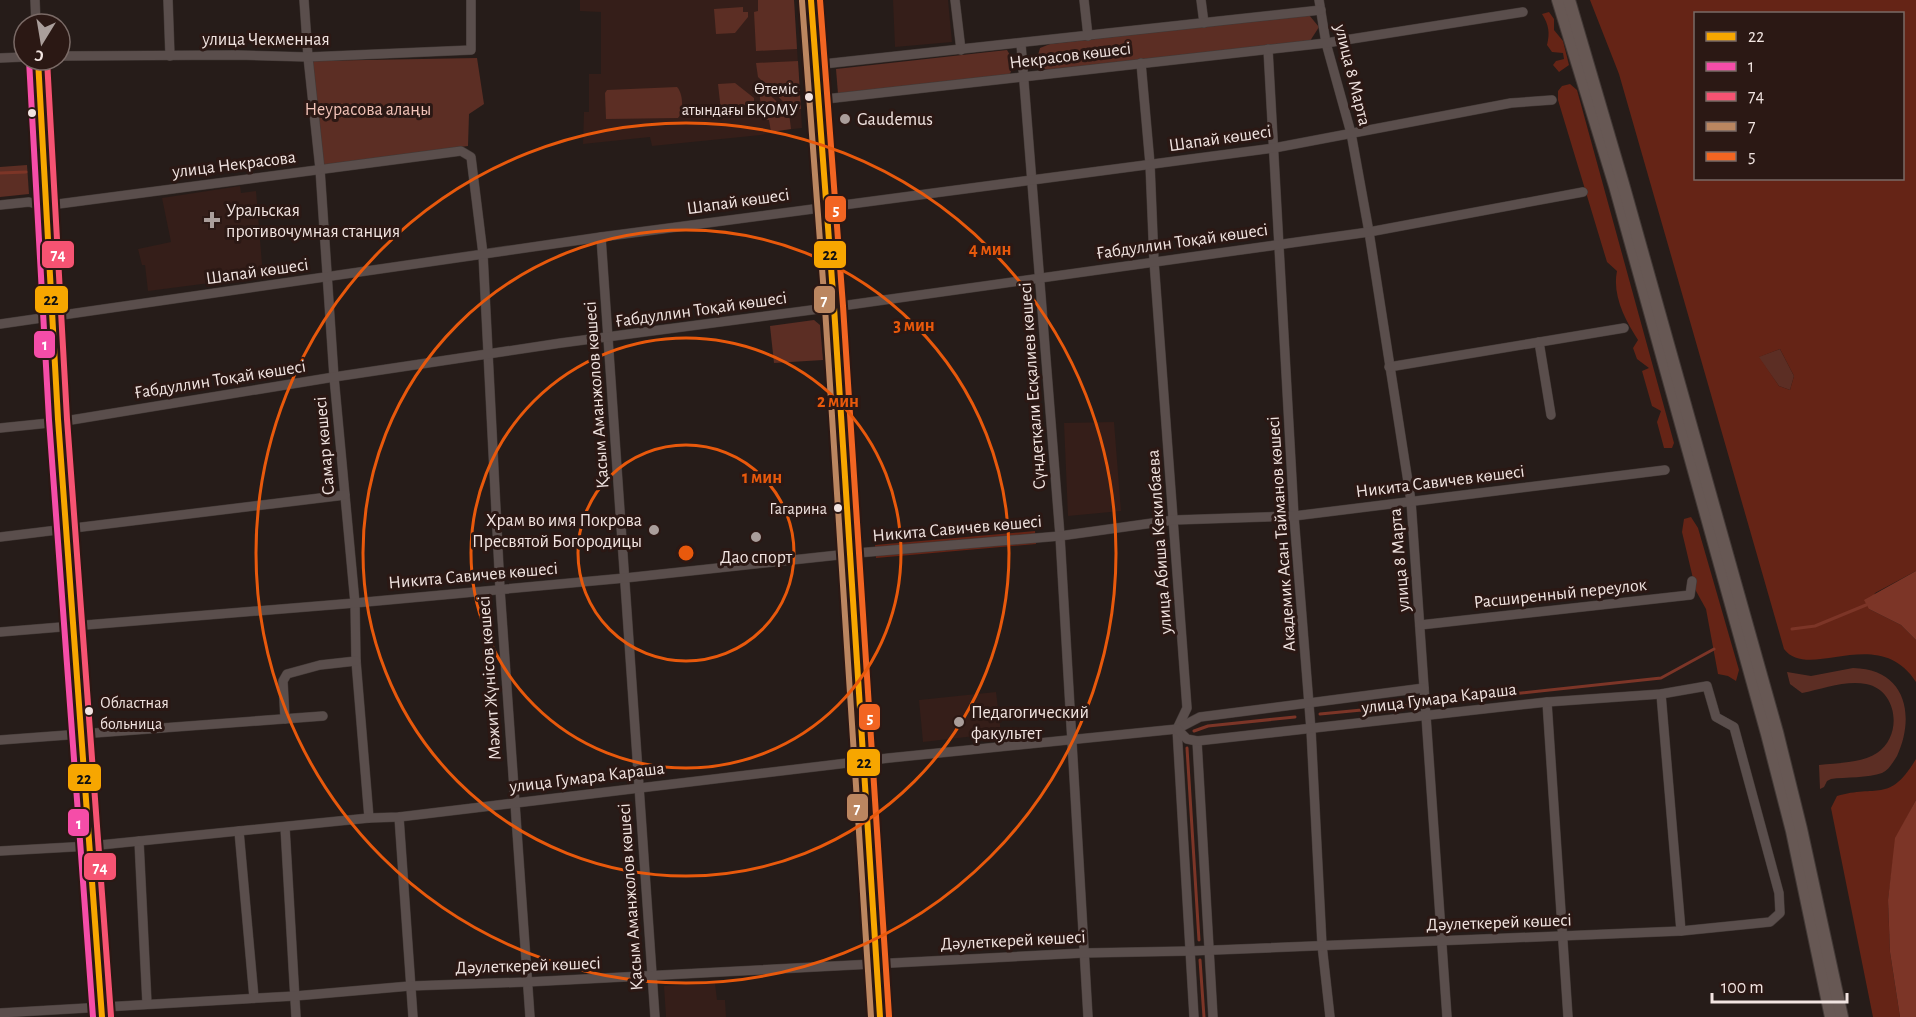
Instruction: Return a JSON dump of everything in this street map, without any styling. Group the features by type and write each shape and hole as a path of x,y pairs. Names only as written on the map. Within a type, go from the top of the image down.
{"main road":[{"path":"811,0 814,65 854,554 880,1017"},
{"path":"1558,0 1618,198 1767,734 1797,854 1831,1017"},
{"path":"1569,0 1777,732 1842,1017"}],"street":[{"path":"168,0 170,56"},
{"name":"Самар көшесі","path":"304,0 321,169 334,377 355,603 356,661 369,818"},
{"name":"улица Чекменная","path":"72,56 308,57 471,50 471,0"},
{"path":"955,0 961,50"},
{"path":"1084,0 1088,36"},
{"path":"1201,0 1203,23"},
{"name":"Некрасов көшесі","path":"814,65 1203,23 1320,5"},
{"name":"улица 8 Марта","path":"1320,5 1326,43 1351,133 1369,232 1411,501 1447,1017"},
{"path":"1326,43 1523,12"},
{"name":"Некрасов көшесі","path":"817,100 1326,43"},
{"name":"Сүндетқали Есқалиев көшесі","path":"1021,44 1060,536 1088,1017"},
{"name":"Академик Асан Тайманов көшесі","path":"1268,49 1294,516 1310,702 1322,945 1330,1017"},
{"name":"улица Абиша Кекилбаева","path":"1141,63 1187,708 1178,729 1194,1017"},
{"path":"38,72 50,318 83,733 101,1012"},
{"name":"Шапай көшесі","path":"0,324 601,237 1274,148 1511,103 1552,100"},
{"name":"улица Некрасова","path":"0,205 29,202 43,206 461,151 471,157"},
{"name":"Мәжит Жүнісов көшесі","path":"471,157 483,254 500,588 530,1017"},
{"name":"Ғабдуллин Тоқай көшесі","path":"0,428 59,422 334,377 487,355 1369,232 1583,192"},
{"name":"Қасым Аманжолов көшесі","path":"601,237 655,1017"},
{"path":"1389,367 1624,328"},
{"path":"1539,342 1551,415"},
{"name":"Никита Савичев көшесі","path":"0,632 625,578 854,554 1060,536 1174,520 1294,516 1665,470"},
{"path":"0,537 345,495"},
{"name":"Расширенный переулок","path":"1420,625 1689,595 1692,581"},
{"path":"285,719 283,681 288,674 320,665 356,661"},
{"name":"улица Гумара Караша","path":"1197,741 1546,702 1661,694 1707,686"},
{"name":"Дәулеткерей көшесі","path":"0,1013 101,1012 147,1004 295,996 410,986 1084,953 1190,951 1681,931 1770,922 1780,913 1779,893 1734,726 1716,717 1707,686"},
{"name":"улица Гумара Караша","path":"0,851 90,846 369,818 399,817 864,760 1178,729 1200,717 1424,688"},
{"path":"1661,694 1681,931"},
{"path":"1546,702 1568,1017"},
{"path":"0,740 323,716"},
{"path":"1178,729 1187,739 1197,741 1213,1017"},
{"path":"399,817 413,1017"},
{"path":"285,827 296,1017"},
{"path":"239,831 254,998"},
{"path":"139,841 147,1004"}],"shaded area":[{"path":"580,0 794,0 802,128 761,135 652,146 650,137 583,144 584,112 589,112 589,74 601,74 601,12 580,11"},
{"path":"893,0 948,0 952,42 895,47"},
{"path":"1590,0 1916,0 1916,571 1875,593 1869,609 1901,625 1916,640 1916,682 1900,665 1883,657 1864,654 1810,660 1795,657 1784,649 1619,74","holes":["1780,349 1794,376 1790,390 1779,386 1759,357"]},
{"path":"1549,12 1554,19 1554,30 1563,41 1569,65 1559,72 1553,65 1556,61 1564,59 1563,53 1552,52 1547,45 1548,29 1542,14"},
{"path":"1570,84 1577,90 1674,443 1672,448 1664,448 1657,422 1661,411 1652,406 1642,371 1649,368 1637,359 1633,348 1638,340 1618,298 1617,271 1607,262 1558,100 1558,91 1562,86"},
{"name":"Уральская противочумная станция","path":"240,186 241,193 256,191 263,276 148,291 145,265 142,265 138,249 171,242 162,198"},
{"path":"1114,422 1121,511 1068,516 1064,423"},
{"path":"1691,517 1698,528 1739,670 1736,681 1718,674 1706,609 1696,591 1682,532 1684,519"},
{"path":"1035,531 1036,544 876,558 875,545"},
{"path":"1916,571 1916,640 1901,625 1869,609 1864,600"},
{"path":"996,692 1001,733 923,742 919,700"},
{"path":"1916,759 1916,800 1896,838 1888,900 1890,952 1900,1017 1873,1017 1831,808 1837,796 1890,787 1907,773"},
{"path":"1916,800 1916,1017 1900,1017 1890,952 1888,900 1895,838"},
{"path":"715,983 717,1000 725,1000 726,1017 666,1017 664,986"}],"green space":[{"path":"758,0 794,0 797,49 756,51 754,12 758,11"},
{"path":"743,7 743,12 748,12 748,17 735,33 716,34 714,9"},
{"path":"1309,15 1319,27 1310,41 1052,70 1043,69 1037,59 1040,48 1050,44"},
{"path":"1007,50 1014,62 1010,74 838,94 836,69"},
{"name":"Неурасова алаңы","path":"477,58 484,104 469,114 468,146 323,165 310,61"},
{"path":"798,61 801,109 792,110 758,77 756,63"},
{"path":"735,83 754,98 754,102 751,103 752,109 721,111 718,84"},
{"path":"758,84 789,113 791,129 771,132 769,120 763,120"},
{"path":"677,87 681,93 682,102 678,118 606,119 605,93 607,90"},
{"path":"27,165 29,194 0,197 0,167"},
{"path":"814,320 820,325 823,360 774,363 770,326"},
{"path":"1780,349 1794,376 1790,390 1779,386 1758,357"},
{"path":"1853,668 1871,670 1884,676 1895,685 1902,697 1905,710 1903,740 1897,756 1884,772 1871,776 1831,779 1820,789 1819,765 1864,759 1877,753 1891,736 1893,714 1885,695 1877,688 1858,683 1842,684 1802,693 1790,684 1787,672 1811,676"}],"waterway":[{"path":"0,173 26,172"},
{"path":"1792,629 1815,626 1866,605"},
{"path":"1438,702 1661,678 1714,649"},
{"path":"1320,714 1414,705"},
{"path":"1194,731 1208,726 1295,717"},
{"path":"1187,748 1199,940"},
{"path":"1200,960 1204,1017"}],"transit line":[{"name":"22","path":"811,0 834,307 880,1017"},
{"name":"5","path":"820,0 843,306 889,1016"},
{"name":"7","path":"802,1 825,308 871,1017"},
{"name":"1","path":"30,72 49,420 93,1017"},
{"name":"22","path":"39,72 58,419 102,1017"},
{"name":"74","path":"48,72 67,419 111,1016"}],"place":[{"name":"Өтеміс атындағы БҚОМУ","path":"809,97"},
{"name":"Gaudemus","path":"845,119"},
{"name":"Уральская противочумная станция","path":"212,220"},
{"name":"Гагарина","path":"838,508"},
{"name":"Храм во имя Покрова Пресвятой Богородицы","path":"654,530"},
{"name":"Дао спорт","path":"756,537"},
{"name":"Областная больница","path":"89,711"},
{"name":"Педагогический факультет","path":"959,722"}]}
